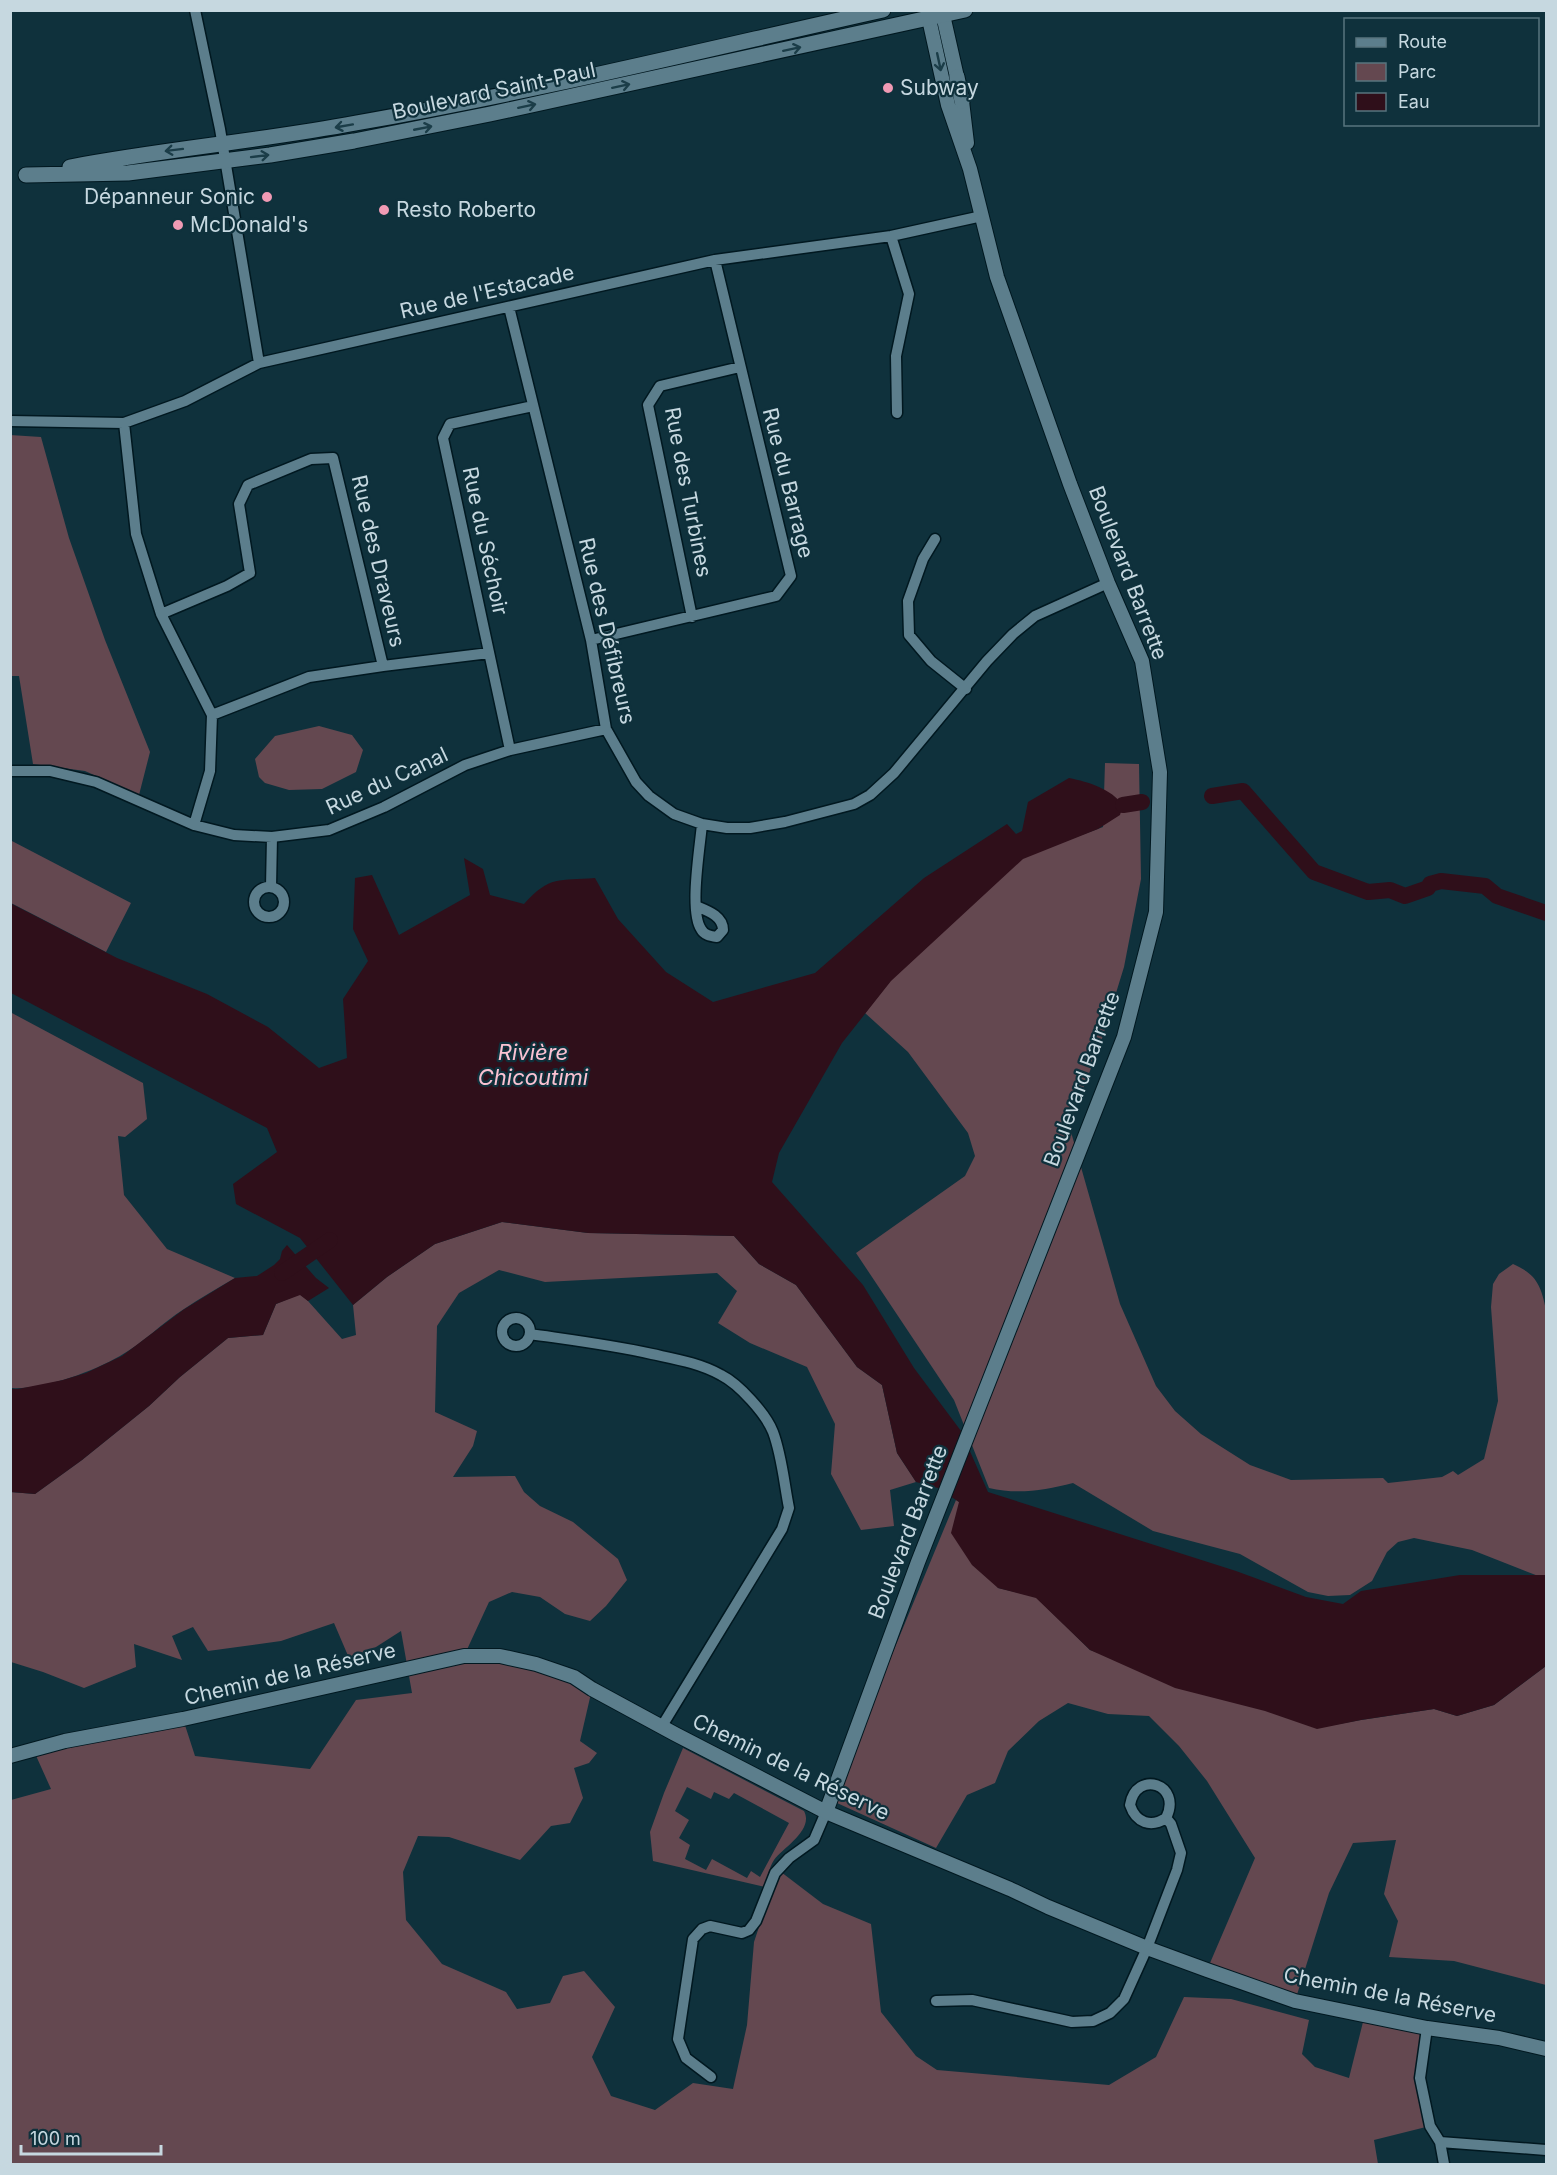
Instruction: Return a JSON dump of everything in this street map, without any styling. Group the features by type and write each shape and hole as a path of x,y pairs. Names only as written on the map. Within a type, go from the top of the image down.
{"main road":[{"name":"Boulevard Saint-Paul","path":"18,176 126,156 319,130 424,110 883,10"},
{"name":"Boulevard Saint-Paul","path":"18,176 128,172 225,161 354,141 445,124 935,14 965,10"},
{"name":"Boulevard Barrette","path":"957,78 962,101"}],"street":[{"path":"195,10 222,144 259,363"},
{"name":"Boulevard Barrette","path":"935,14 957,78"},
{"name":"Boulevard Barrette","path":"826,1812 918,1562 1124,1037 1156,912 1160,772 1143,661 1108,583 1070,484 1001,288 970,169 948,105 935,14"},
{"name":"Boulevard Barrette","path":"962,101 970,169"},
{"name":"Rue de l'Estacade","path":"10,421 124,423 185,401 259,363 715,260 891,236 982,216"},
{"path":"891,236 909,294 896,356 897,413"},
{"name":"Rue du Barrage","path":"591,640 776,596 791,576 715,260"},
{"name":"Rue des Défibreurs","path":"509,307 591,640 606,729 636,782 649,796 674,814 702,824 750,828 785,822 855,804 870,795 894,773 987,661 1035,616 1108,583"},
{"name":"Rue des Turbines","path":"692,617 648,405 660,386 740,367"},
{"name":"Rue du Séchoir","path":"510,750 443,438 450,424 533,406"},
{"path":"124,423 136,534 161,614 212,715 210,771 194,825"},
{"name":"Rue des Draveurs","path":"161,614 227,586 250,573 239,504 248,485 311,459 333,458 383,666"},
{"path":"935,539 923,559 908,601 909,635 931,661 966,689"},
{"path":"212,715 309,677 489,654"},
{"name":"Rue du Canal","path":"10,771 50,771 96,782 194,825 234,835 272,837 329,830 384,807 465,765 510,750 606,729"},
{"path":"696,906 702,824"},
{"path":"272,837 272,887"},
{"path":"530,1334 636,1350 701,1366 723,1376 743,1393 763,1414 772,1430 789,1508 787,1517 782,1529 662,1726"},
{"name":"Chemin de la Réserve","path":"10,1756 65,1741 183,1719 464,1656 500,1656 536,1664 574,1677 592,1689 826,1812 1147,1948 1295,2001 1427,2028 1499,2038 1546,2049"},
{"path":"711,2077 686,2058 678,2039 693,1939 702,1929 710,1926 742,1933 749,1930 756,1921 775,1873 789,1858 814,1839 826,1812"},
{"path":"936,2001 972,2000 1072,2022 1093,2021 1110,2013 1124,1999 1147,1948 1177,1870 1181,1853 1171,1824 1166,1818"},
{"path":"1427,2028 1420,2078 1430,2126 1440,2142 1443,2164"},
{"path":"1440,2142 1546,2150"}],"green space":[{"path":"10,435 41,437 69,538 105,640 150,752 139,795 85,771 33,764 19,676 11,676"},
{"path":"319,726 352,735 363,750 356,772 322,789 289,790 265,783 259,777 255,759 275,736"},
{"path":"1105,763 1139,764 1141,879 1124,967 1100,1045 1069,1125 1120,1304 1156,1386 1175,1411 1201,1434 1250,1465 1291,1480 1383,1478 1388,1483 1442,1477 1453,1471 1458,1475 1484,1459 1498,1401 1491,1307 1493,1284 1499,1274 1513,1264 1527,1272 1536,1281 1546,1310 1546,1579 1472,1550 1414,1538 1398,1542 1387,1552 1372,1581 1350,1595 1328,1596 1308,1592 1240,1554 1153,1531 1073,1483 1031,1491 989,1488 954,1400 856,1253 965,1176 975,1156 968,1133 908,1052 865,1013 895,975 1023,857 1103,827"},
{"path":"10,840 131,903 106,952 11,903"},
{"path":"10,1012 143,1083 147,1119 125,1137 118,1136 124,1195 167,1249 235,1278 190,1305 137,1345 109,1362 67,1379 23,1388 10,1388"},
{"path":"502,1222 588,1233 734,1236 759,1264 796,1285 857,1367 882,1385 897,1453 916,1482 890,1490 894,1526 861,1530 831,1474 835,1424 807,1367 750,1343 718,1323 737,1291 717,1273 545,1282 499,1270 459,1293 437,1326 435,1412 477,1431 473,1446 453,1477 515,1476 524,1492 540,1506 573,1522 618,1559 627,1580 606,1606 590,1621 565,1614 540,1597 512,1592 489,1602 464,1656 500,1656 592,1689 580,1741 597,1753 589,1763 574,1768 583,1798 570,1823 551,1826 520,1860 449,1837 418,1836 403,1872 406,1920 442,1964 506,1992 517,2009 550,2003 563,1976 584,1971 615,2007 592,2057 611,2096 655,2110 693,2083 733,2089 747,2025 754,1942 772,1888 781,1872 823,1904 871,1924 881,2012 916,2056 937,2070 1109,2085 1156,2057 1184,1997 1231,1999 1309,2020 1302,2054 1315,2067 1349,2078 1365,2014 1427,2028 1420,2078 1430,2126 1374,2140 1378,2164 11,2164 11,1800 51,1789 33,1749 183,1719 195,1756 310,1769 356,1700 412,1693 401,1631 376,1647 349,1658 334,1623 281,1641 208,1651 193,1627 172,1636 182,1660 134,1644 136,1667 84,1688 11,1662 10,1492 35,1494 82,1460 149,1406 228,1338 263,1335 276,1304 300,1294 342,1339 356,1335 353,1305 387,1277 435,1244"},
{"path":"956,1500 959,1502 998,1588 1036,1597 1090,1650 1317,1728 1434,1709 1457,1716 1494,1705 1546,1666 1546,1985 1454,1961 1389,1957 1398,1921 1384,1894 1396,1840 1353,1843 1329,1893 1295,2001 1207,1970 1255,1858 1207,1781 1179,1746 1149,1716 1108,1714 1068,1703 1039,1721 1008,1751 995,1783 967,1795 936,1848 837,1803 876,1693"},
{"path":"683,1748 804,1811 805,1825 796,1838 774,1860 765,1887 653,1861 650,1832","holes":["687,1787 711,1799 714,1792 729,1799 734,1793 789,1823 760,1877 751,1871 747,1878 712,1859 706,1870 685,1859 690,1845 679,1838 689,1820 675,1811"]}],"water":[{"name":"Rivière Chicoutimi","path":"1069,778 1106,790 1123,805 1120,815 1098,829 1023,859 891,981 842,1043 779,1153 772,1182 863,1285 914,1368 961,1431 988,1492 1236,1571 1306,1597 1343,1604 1361,1591 1460,1575 1546,1575 1546,1666 1494,1705 1457,1716 1434,1709 1317,1729 1265,1711 1175,1688 1090,1650 1036,1598 998,1588 972,1565 951,1533 959,1502 938,1488 916,1482 897,1453 882,1385 857,1367 796,1285 759,1264 734,1236 588,1233 502,1222 435,1244 387,1277 353,1305 300,1238 236,1204 233,1184 277,1152 267,1128 11,993 10,903 117,958 207,994 268,1027 319,1068 347,1058 343,999 368,961 353,929 355,878 372,875 399,935 470,895 464,858 483,869 490,895 524,904 541,888 556,881 595,878 618,919 666,972 713,1002 815,973 924,878 1007,824 1016,834 1022,831 1028,802"},
{"path":"287,1245 316,1278 329,1288 308,1301 300,1295 276,1304 263,1335 228,1338 149,1406 82,1460 35,1494 11,1492 11,1389 63,1380 86,1373 122,1356 183,1310 235,1278 257,1276 274,1265"}],"waterway":[{"path":"1212,796 1243,791 1314,872 1368,892 1390,890 1405,896 1441,881 1485,886 1497,896 1546,913"},
{"path":"1123,805 1142,802"},
{"name":"Rivière Chicoutimi","path":"282,1273 330,1240"}],"place":[{"name":"Subway","path":"888,88"},
{"name":"Dépanneur Sonic","path":"267,197"},
{"name":"Resto Roberto","path":"384,210"},
{"name":"McDonald's","path":"178,225"}]}
